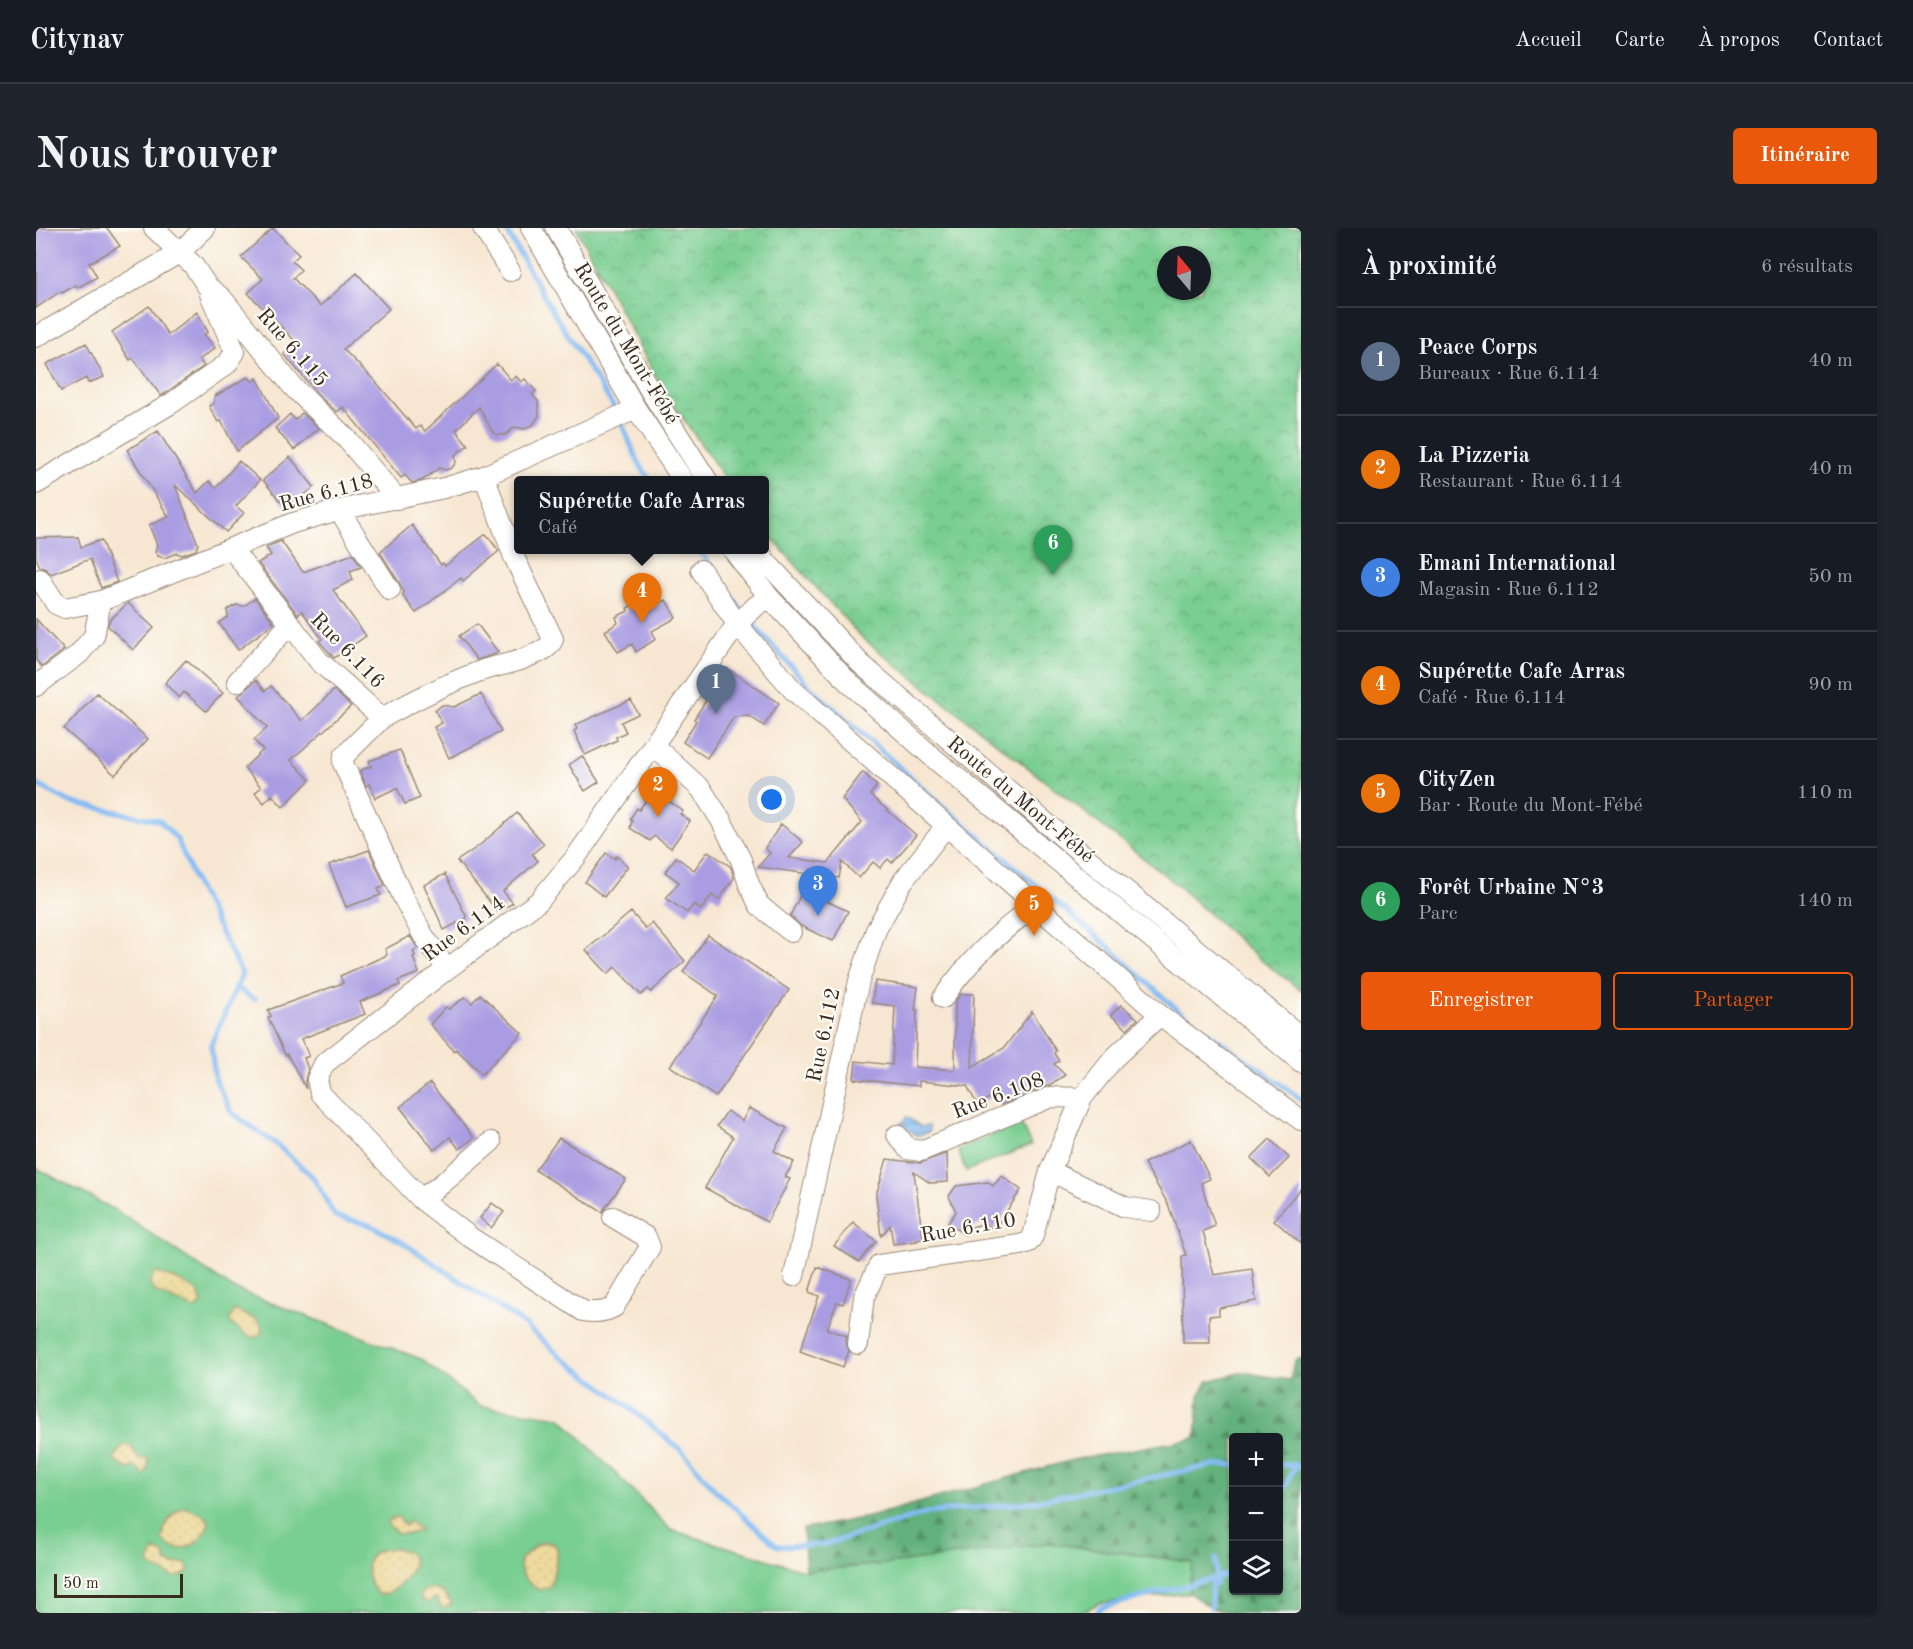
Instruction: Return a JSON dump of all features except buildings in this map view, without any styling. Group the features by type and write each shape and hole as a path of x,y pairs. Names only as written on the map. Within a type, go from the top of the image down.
{"street":[{"name":"Rue 6.115","path":"154,228 193,265 207,286 222,298 293,387 346,438 396,498"},
{"path":"36,337 179,253 205,228"},
{"path":"483,228 510,271"},
{"name":"Route du Mont-Fébé","path":"531,228 636,409 680,476"},
{"name":"Route du Mont-Fébé","path":"556,228 651,392 704,476"},
{"path":"36,484 172,403 227,364 235,352 207,286"},
{"name":"Rue 6.118","path":"40,579 56,604 65,608 101,601 293,523 339,510 444,488 484,476 636,409"},
{"name":"Rue 6.116","path":"231,548 319,661 382,718 451,683 543,651 551,645 553,639 514,557 484,476"},
{"path":"339,510 390,590"},
{"name":"Route du Mont-Fébé","path":"737,554 769,597 849,683 936,760 1301,1062"},
{"name":"Route du Mont-Fébé","path":"761,554 861,664 1096,866 1301,1037"},
{"path":"701,570 737,624 793,690 1160,1014 1301,1120"},
{"name":"Rue 6.114","path":"613,1217 646,1237 650,1247 614,1307 607,1311 592,1313 583,1311 470,1238 421,1199 320,1093 317,1079 324,1064 538,901 576,857 737,624 769,597"},
{"path":"36,686 79,654 94,636 101,601"},
{"path":"237,682 290,624"},
{"path":"382,718 344,756 343,763 403,897 423,935 447,969"},
{"path":"654,746 701,789 722,820 759,905 791,932"},
{"name":"Rue 6.112","path":"794,1276 859,981 876,930 903,881 946,826"},
{"path":"943,998 978,955 1009,925 1036,905"},
{"path":"1082,1098 1114,1058 1160,1014"},
{"name":"Rue 6.108","path":"897,1136 908,1149 921,1151 1051,1097 1082,1098"},
{"name":"Rue 6.110","path":"858,1344 864,1297 879,1266 1029,1242 1033,1236 1050,1171 1082,1098"},
{"path":"421,1199 491,1142"},
{"path":"1050,1171 1125,1207 1150,1210"}],"green space":[{"path":"576,228 1301,228 1301,990 1262,961 1170,879 861,637 769,535 769,476 723,476 662,388"},
{"path":"1021,1123 1031,1145 966,1171 958,1150"},
{"path":"36,1168 115,1210 234,1289 421,1359 480,1406 560,1417 671,1530 806,1571 896,1563 1048,1543 1192,1562 1189,1593 1099,1603 1081,1613 36,1613"},
{"path":"1301,1359 1301,1613 1230,1613 1211,1608 1189,1593 1192,1562 1048,1543 896,1563 806,1571 803,1529 868,1517 1072,1460 1196,1438 1199,1396 1208,1381 1243,1372 1290,1380 1294,1362"}],"sand":[{"path":"155,1273 191,1287 199,1294 202,1304 194,1309 157,1293 149,1284"},
{"path":"234,1310 257,1320 262,1327 261,1334 254,1338 246,1335 229,1322"},
{"path":"128,1444 138,1458 147,1458 149,1462 143,1476 135,1466 128,1469 116,1462 114,1458 123,1446"},
{"path":"185,1507 204,1515 209,1522 206,1530 196,1542 183,1548 175,1548 162,1539 163,1534 172,1516"},
{"path":"395,1517 399,1518 405,1526 412,1522 421,1530 398,1534 387,1523"},
{"path":"544,1542 553,1543 558,1550 551,1586 540,1590 525,1578 520,1560 535,1546"},
{"path":"398,1548 409,1553 414,1561 412,1567 406,1578 396,1588 379,1595 368,1575 369,1558 379,1551"},
{"path":"154,1550 164,1554 166,1562 173,1565 184,1563 188,1571 182,1576 173,1577 151,1566 149,1563"},
{"path":"426,1589 442,1592 452,1604 441,1609 437,1598 429,1602 422,1601 421,1594"}],"water":[{"path":"907,1117 921,1127 929,1126 929,1132 917,1136 901,1124"}],"waterway":[{"path":"505,228 553,312 617,412 638,462 647,476"},
{"path":"702,554 743,612"},
{"path":"748,619 809,686 944,807 1109,947 1175,1008 1301,1099"},
{"path":"36,784 70,802 160,821 177,839 196,884 242,974 211,1045 215,1079 232,1113 276,1144 313,1177 335,1216 370,1225 402,1242 524,1324 559,1355 629,1407 683,1452 716,1491 777,1546 823,1545 927,1513 1031,1502 1214,1465 1229,1465"},
{"path":"235,986 255,999"},
{"path":"1283,1465 1296,1465 1301,1468"},
{"path":"1283,1490 1296,1465"},
{"path":"1211,1608 1212,1584 1216,1584 1216,1558"},
{"path":"1097,1613 1100,1608 1229,1574"}],"place":[{"name":"Forêt Urbaine N°3","path":"1053,575"},
{"name":"Supérette Cafe Arras","path":"642,623"},
{"name":"Peace Corps","path":"716,714"},
{"name":"La Pizzeria","path":"658,817"},
{"name":"Emani International","path":"818,916"},
{"name":"CityZen","path":"1034,936"}]}
